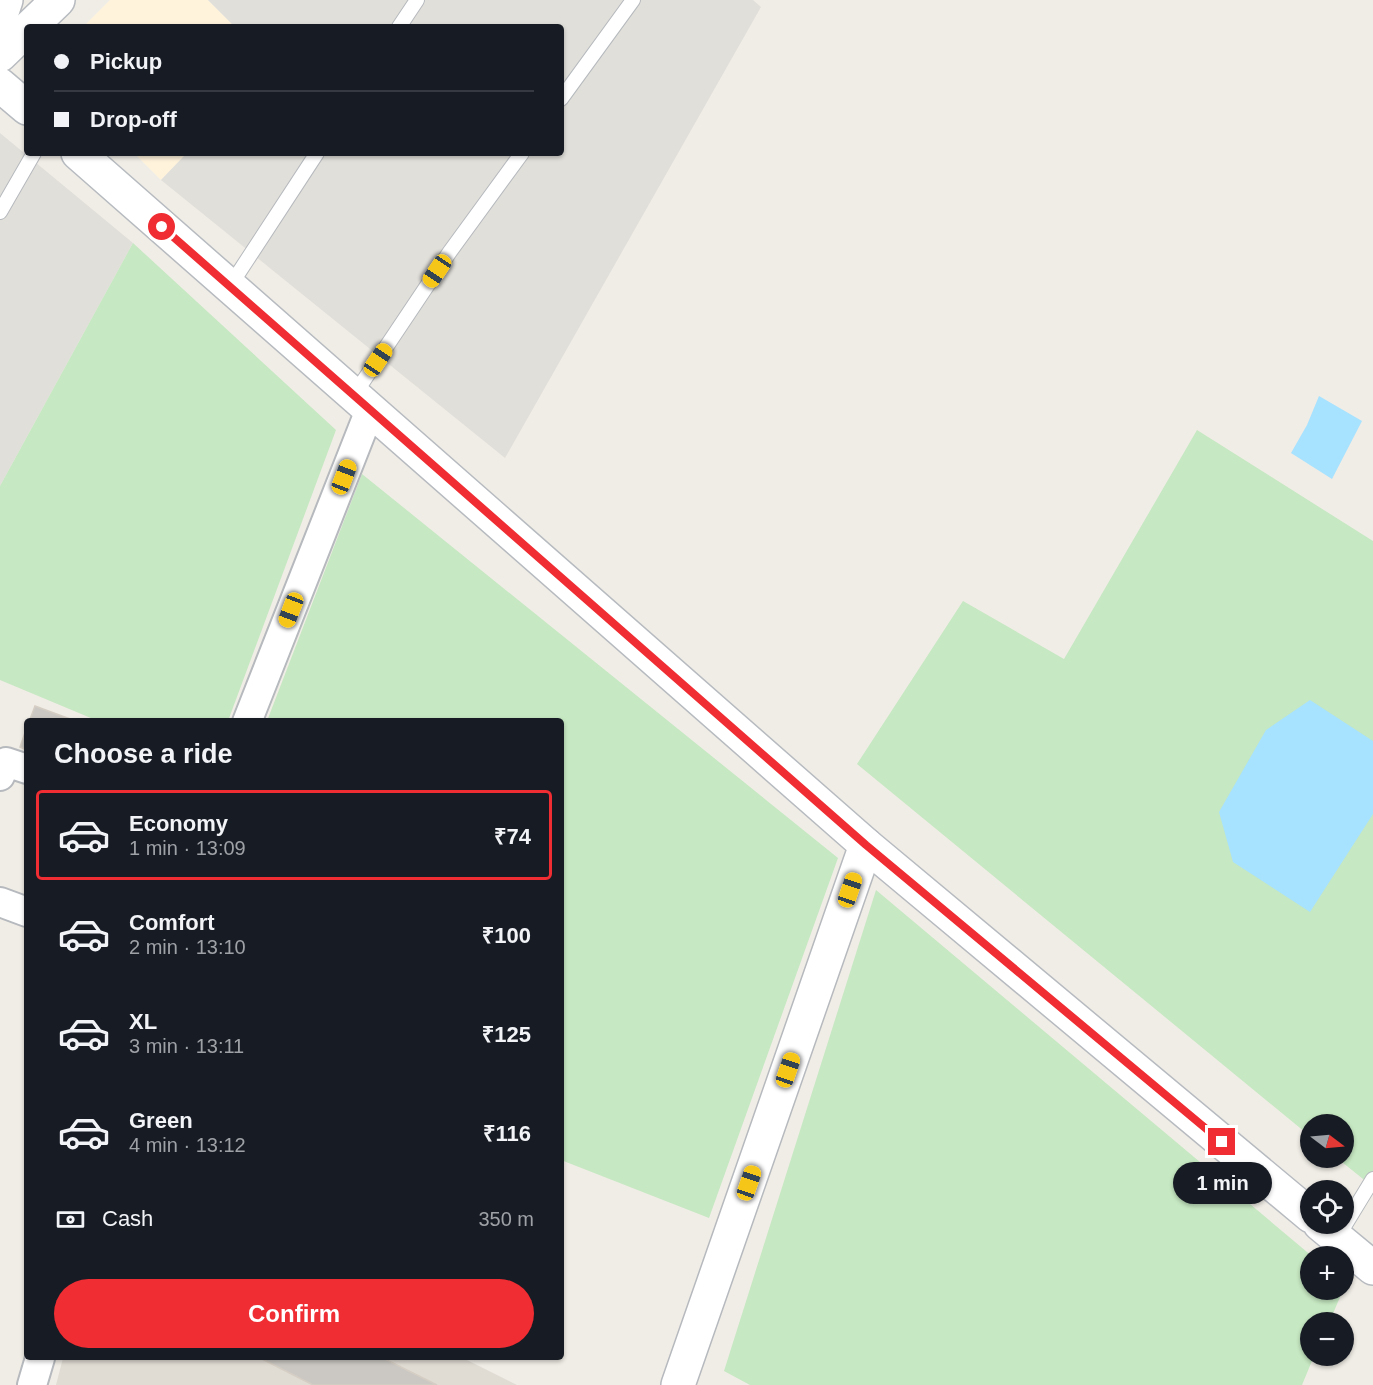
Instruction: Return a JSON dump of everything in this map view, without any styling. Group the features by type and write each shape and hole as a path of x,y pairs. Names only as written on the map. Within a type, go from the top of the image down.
{"main road":[{"path":"0,18 6,0"},
{"path":"32,24 58,0"},
{"path":"0,55 24,32"},
{"path":"0,85 24,105"},
{"path":"81,156 866,845 1300,1207"},
{"path":"678,1385 866,845"},
{"path":"1332,1234 1373,1268"}],"street":[{"path":"248,718 362,403"},
{"path":"0,776 6,762 24,768"},
{"path":"0,902 24,911"},
{"path":"32,1385 39,1360"}],"lane":[{"path":"401,24 417,0"},
{"path":"564,95 633,0"},
{"path":"0,212 32,156"},
{"path":"230,286 315,156"},
{"path":"362,403 449,253 520,156"},
{"path":"1354,1201 1373,1179"}],"shaded area":[{"path":"110,0 208,0 232,24 86,24"},
{"path":"208,0 753,0 761,7 505,458 161,180 184,156 564,156 564,24 232,24"},
{"path":"0,133 24,153 24,156 28,156 133,243 0,486"},
{"path":"137,156 184,156 161,180"},
{"path":"62,1360 467,1360 517,1385 56,1385"}],"green space":[{"path":"133,243 336,430 229,718 91,718 0,680 0,486"},
{"path":"1197,430 1373,541 1373,1187 1349,1168 1354,1168 1354,1114 1300,1114 1300,1128 857,764 963,601 1064,659"},
{"path":"362,474 838,858 709,1218 564,1161 564,718 268,718"},
{"path":"876,890 1300,1246 1300,1300 1339,1300 1334,1312 1300,1312 1300,1366 1310,1366 1302,1385 750,1385 724,1371"}],"water":[{"path":"1319,396 1362,421 1332,479 1291,453 1307,425"},
{"path":"1310,700 1373,741 1373,814 1310,912 1233,862 1219,812 1266,730"}],"building":[{"path":"35,706 67,718 30,718"},
{"path":"24,736 24,749 20,747"},
{"path":"264,1360 387,1360 437,1385 313,1385"}],"route":[{"path":"162,227 866,845 1222,1142"}]}
